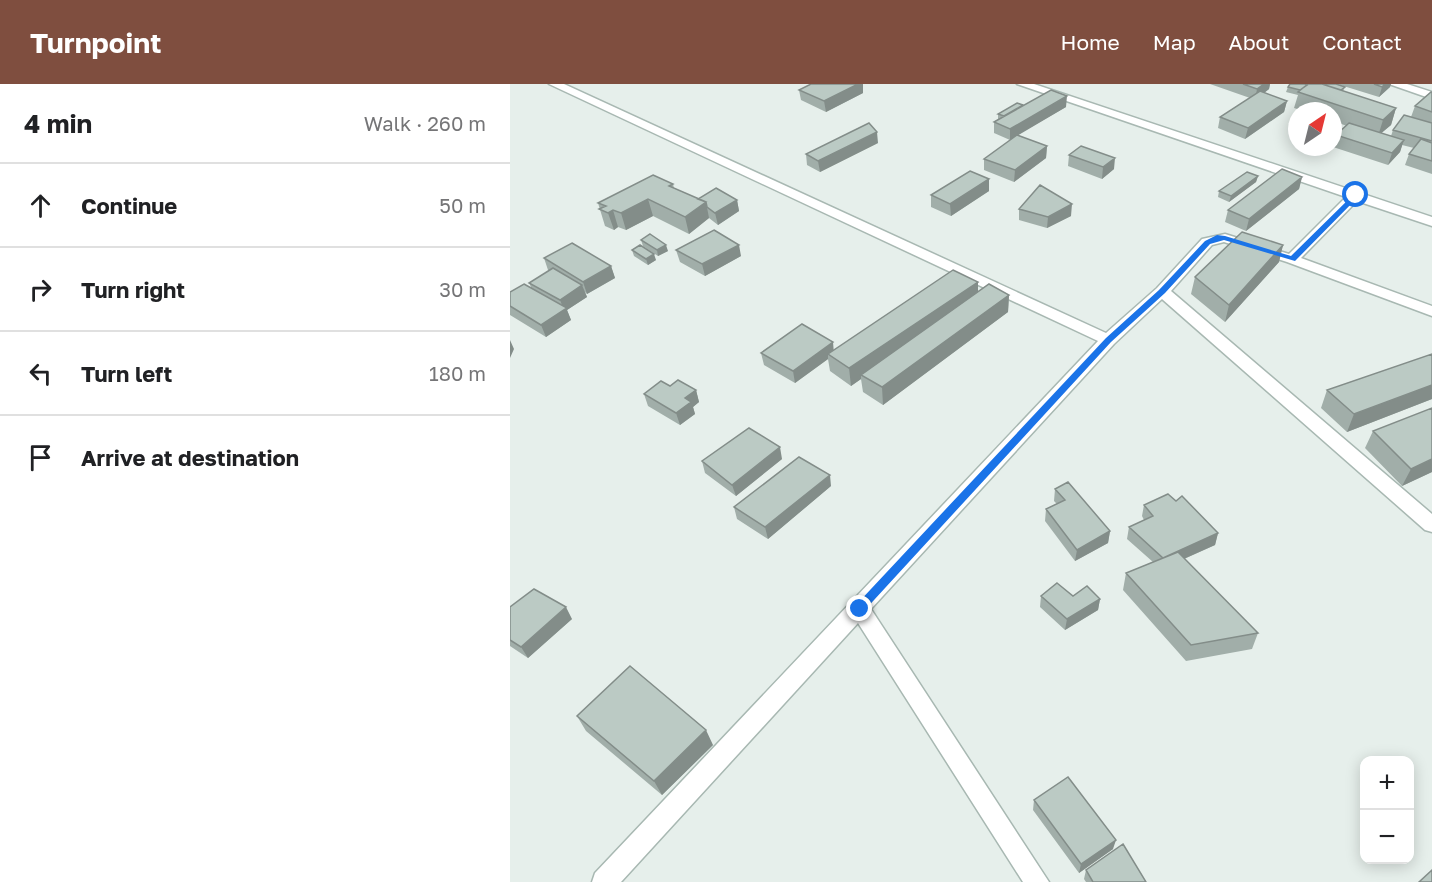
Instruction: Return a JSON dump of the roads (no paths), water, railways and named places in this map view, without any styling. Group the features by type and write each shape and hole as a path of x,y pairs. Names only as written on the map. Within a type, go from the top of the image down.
{"street":[{"path":"555,84 1108,340"},
{"path":"1023,84 1432,222"},
{"path":"1050,93 1064,84"},
{"path":"1395,84 1432,96"},
{"path":"1292,259 1356,195"},
{"path":"604,882 1108,340 1162,291 1208,242 1217,238 1225,238 1292,259 1432,311"},
{"path":"1162,291 1432,525"},
{"path":"860,609 1037,882"}]}
